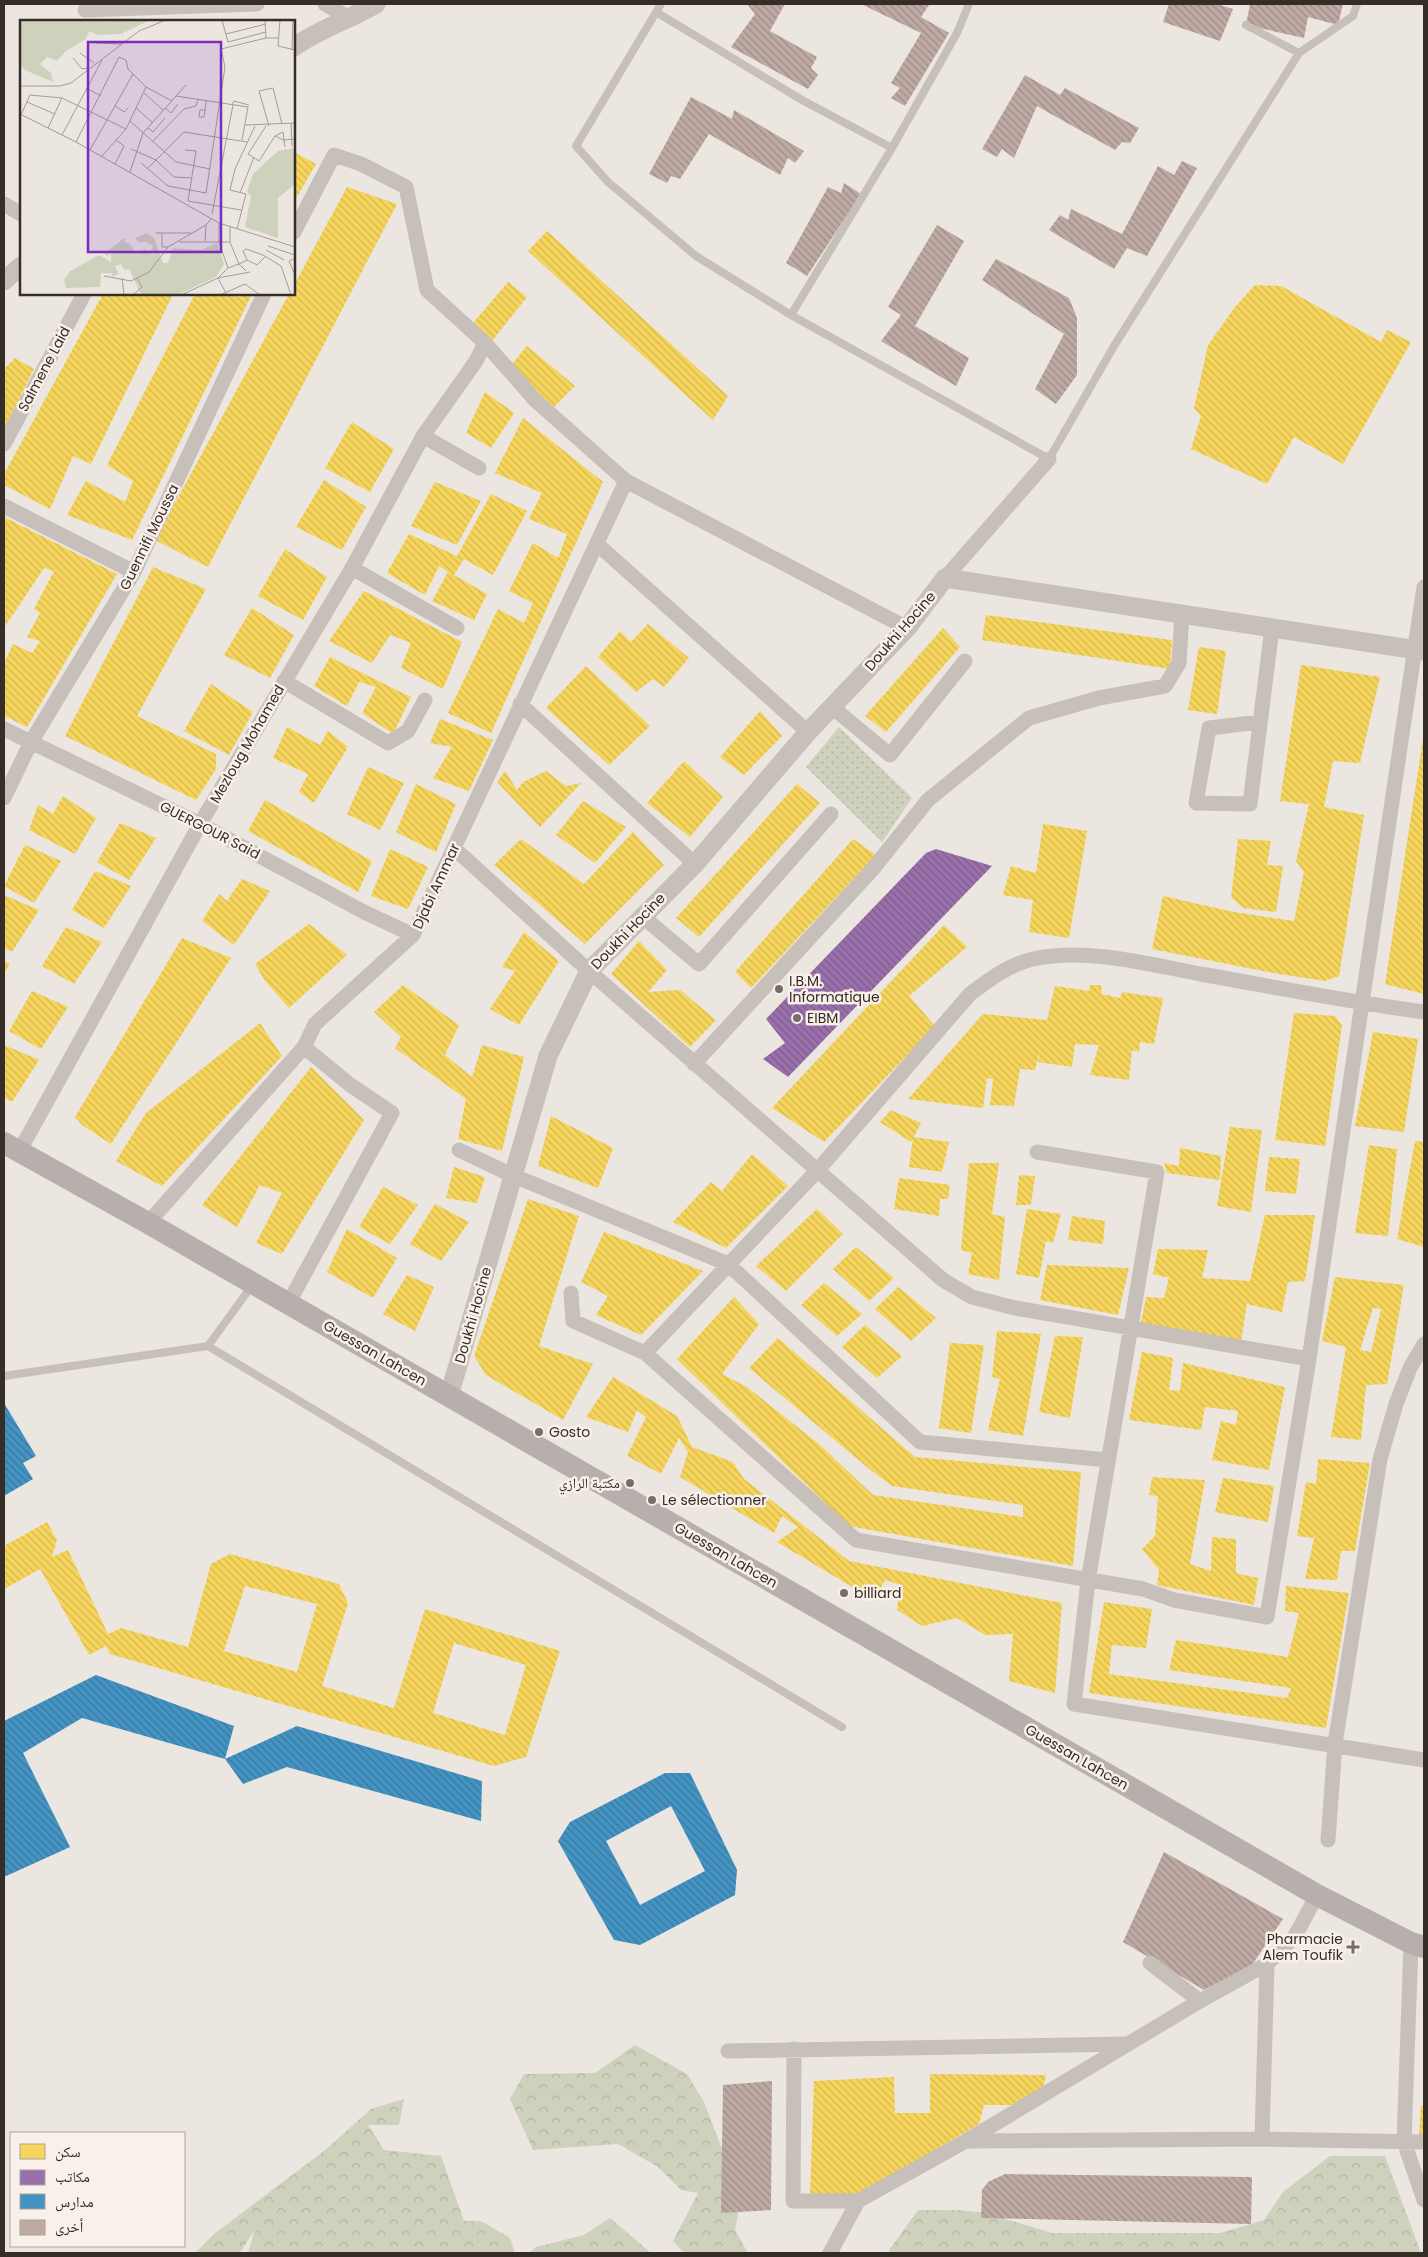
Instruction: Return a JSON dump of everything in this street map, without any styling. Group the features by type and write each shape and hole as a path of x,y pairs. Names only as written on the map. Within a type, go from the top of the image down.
{"main road":[{"name":"Guessan Lahcen","path":"11,1147 148,1223 1317,1895 1418,1945"}],"street":[{"path":"85,10 257,4"},
{"path":"325,4 351,18"},
{"path":"295,45 304,39 351,18 376,4"},
{"path":"295,230 334,155 361,164 406,186 427,290 485,343 535,400 626,481 907,628"},
{"path":"4,204 20,213"},
{"name":"Salmene Laid","path":"4,444 83,295"},
{"name":"Guennifi Moussa","path":"4,798 31,742 134,572 264,295"},
{"name":"Mezloug Mohamed","path":"11,1147 352,568 423,436 476,361 485,343"},
{"path":"423,436 479,468"},
{"path":"945,578 1049,459"},
{"name":"Djabi Ammar","path":"148,1223 304,1047 315,1024 413,935 626,481"},
{"path":"4,506 134,572"},
{"path":"597,544 808,732"},
{"path":"352,568 457,628"},
{"path":"945,578 1420,650"},
{"name":"Doukhi Hocine","path":"449,1396 548,1056 589,971 695,864 808,732 907,628 945,578"},
{"path":"571,1294 573,1321 645,1353 856,1540 1143,1590 1174,1600 1267,1617 1309,1359 1361,1003 1420,650 1424,587"},
{"path":"694,1064 872,870 928,800 1029,718 1099,698 1166,686 1179,663 1182,614"},
{"path":"1260,722 1209,728 1196,803 1250,804 1272,628"},
{"path":"832,707 890,755 966,661"},
{"path":"284,681 388,743 408,731 425,700"},
{"path":"520,704 695,864"},
{"name":"GUERGOUR Said","path":"4,729 200,824 364,912 413,935"},
{"path":"642,916 699,964 831,814"},
{"path":"454,848 694,1064 943,1280 972,1297 1016,1308 1309,1359"},
{"path":"645,1353 817,1171 970,994 1000,971 1032,959 1072,954 1120,959 1361,1003 1424,1012"},
{"path":"288,1304 392,1113 349,1084 304,1047"},
{"path":"459,1150 514,1176 728,1264 920,1442 1108,1460"},
{"path":"1037,1152 1157,1172 1088,1581 1074,1704 1336,1744 1424,1760"},
{"path":"1328,1840 1336,1744 1380,1459 1396,1404 1410,1368 1424,1344"},
{"path":"794,2049 792,2201 858,2201 966,2141 1200,2001 1267,1964 1295,1936 1317,1895"},
{"path":"1418,1945 1404,2142 1424,2200"},
{"path":"1150,1963 1200,2001"},
{"path":"1262,2139 1267,1964"},
{"path":"728,2050 1127,2044"},
{"path":"966,2141 1262,2139 1424,2142"},
{"path":"830,2253 858,2201"}],"lane":[{"path":"661,4 576,146 608,182 696,256 791,315 1049,459 1114,346 1299,53 1353,16 1357,4"},
{"path":"791,315 892,148 958,33 969,4"},
{"path":"656,12 802,100 892,148"},
{"path":"1246,25 1299,53"},
{"path":"208,1346 253,1284"},
{"path":"4,1376 208,1346 842,1727"}],"green space":[{"path":"839,727 912,798 882,842 806,767"},
{"path":"635,2045 687,2074 704,2102 741,2199 735,2230 748,2253 684,2253 673,2241 698,2193 681,2190 658,2167 618,2144 533,2150 510,2099 524,2074 595,2073"},
{"path":"404,2099 399,2125 368,2125 384,2150 441,2156 464,2221 481,2221 510,2238 515,2253 248,2253 255,2229 240,2253 195,2253 214,2234 324,2151 371,2109"},
{"path":"1330,2156 1385,2156 1421,2253 890,2253 889,2250 918,2210 958,2210 986,2213 1052,2233 1220,2233 1264,2220 1283,2192"},
{"path":"610,2218 651,2253 529,2253 536,2247 584,2235"}],"building: سكن":[{"path":"295,153 316,164 295,200"},
{"path":"347,187 397,204 208,567 155,540 288,295 295,295 295,283"},
{"path":"547,231 728,396 713,420 528,251"},
{"path":"508,282 527,297 492,341 473,323"},
{"path":"1255,285 1281,286 1381,342 1387,330 1411,342 1343,464 1294,437 1267,484 1191,449 1201,416 1194,408 1208,345 1235,307"},
{"path":"102,295 173,295 91,464 73,456 50,509 4,485 4,474"},
{"path":"194,295 232,295 246,300 236,295 252,295 132,540 67,515 86,481 125,502 133,481 107,465"},
{"path":"527,346 575,386 553,408 508,369"},
{"path":"15,358 34,369 4,429 4,369"},
{"path":"485,392 514,413 491,448 466,433"},
{"path":"523,418 603,482 491,733 448,713 498,609 524,623 533,603 509,591 533,543 558,558 567,534 529,519 542,493 495,473"},
{"path":"352,422 394,449 370,492 325,468"},
{"path":"324,480 366,507 342,550 296,527"},
{"path":"435,482 481,501 457,545 411,526"},
{"path":"491,494 527,511 493,575 464,559 454,575 487,594 474,620 432,601 448,572 439,566 425,595 387,573 409,534 457,556"},
{"path":"4,517 117,574 27,727 4,716 4,663 13,644 32,653 40,641 27,637 40,613 34,609 54,571 44,568 4,628"},
{"path":"285,549 327,577 303,620 258,596"},
{"path":"153,567 206,589 137,716 216,754 216,769 196,800 65,736"},
{"path":"364,591 462,642 443,689 401,668 411,643 390,635 372,663 329,641"},
{"path":"252,608 294,635 270,678 224,655"},
{"path":"986,615 1172,640 1170,669 982,640"},
{"path":"648,624 689,658 664,687 653,679 636,692 598,657 620,631 631,642"},
{"path":"943,628 960,647 886,732 865,716"},
{"path":"1199,647 1226,651 1217,714 1188,710"},
{"path":"330,657 411,697 393,734 362,713 376,687 359,682 347,706 314,686"},
{"path":"1301,665 1380,677 1360,763 1333,761 1324,807 1364,815 1339,976 1325,981 1273,973 1152,949 1163,896 1234,912 1294,921 1304,872 1296,861 1309,804 1280,801"},
{"path":"586,666 650,726 609,765 546,708"},
{"path":"211,684 253,712 229,755 184,731"},
{"path":"760,711 782,736 744,775 720,757"},
{"path":"440,719 493,740 469,791 433,778 452,747 430,743"},
{"path":"287,727 320,745 328,731 348,747 314,803 299,792 308,774 273,758"},
{"path":"1424,739 1424,994 1385,984"},
{"path":"684,761 723,797 690,837 647,803"},
{"path":"368,767 404,783 380,830 347,814"},
{"path":"505,771 517,790 523,782 546,771 566,786 581,783 540,827 497,782"},
{"path":"416,784 456,804 436,852 396,832"},
{"path":"797,784 820,803 699,937 676,918"},
{"path":"63,796 96,818 75,854 29,830 38,805 53,814"},
{"path":"265,800 372,861 358,892 248,831"},
{"path":"583,801 626,827 595,863 556,835"},
{"path":"120,823 156,838 129,880 97,862"},
{"path":"1043,824 1087,831 1069,938 1029,932 1033,900 1003,895 1011,866 1036,873"},
{"path":"633,832 664,865 585,944 494,865 521,839 584,884"},
{"path":"853,839 876,855 751,988 735,972"},
{"path":"1238,839 1271,841 1267,865 1283,866 1276,912 1243,908 1231,897"},
{"path":"25,845 61,861 34,903 4,886"},
{"path":"390,849 428,867 408,909 371,896"},
{"path":"95,871 131,886 104,928 72,910"},
{"path":"242,879 270,891 234,945 202,921 219,894 227,901"},
{"path":"4,895 39,910 12,952 4,948"},
{"path":"309,924 347,955 289,1008 265,981 255,964"},
{"path":"944,925 967,947 909,996 935,1026 824,1142 772,1108"},
{"path":"66,927 102,942 74,984 42,966"},
{"path":"524,932 559,961 519,1025 490,1009 515,971 502,967"},
{"path":"182,938 231,958 111,1144 82,1125 75,1117"},
{"path":"639,941 667,970 648,992 680,990 716,1020 690,1047 611,974"},
{"path":"4,961 10,964 4,974"},
{"path":"403,985 459,1025 445,1055 472,1077 482,1045 524,1057 502,1151 458,1139 466,1099 395,1048 401,1037 374,1012"},
{"path":"1090,985 1101,985 1102,994 1120,998 1122,992 1163,998 1154,1044 1140,1042 1139,1052 1132,1050 1129,1080 1090,1075 1099,1045 1075,1044 1072,1067 1038,1062 1042,1044 1035,1070 1020,1069 1014,1106 990,1105 993,1079 987,1078 983,1108 908,1099 983,1014 1047,1020 1055,986 1089,991"},
{"path":"32,991 68,1007 41,1049 9,1031"},
{"path":"1294,1013 1335,1016 1342,1025 1325,1146 1275,1140"},
{"path":"260,1023 282,1056 162,1186 116,1161 146,1113"},
{"path":"1373,1032 1418,1039 1404,1132 1355,1126"},
{"path":"4,1045 39,1060 12,1102 4,1098"},
{"path":"311,1067 364,1120 282,1254 256,1243 282,1193 260,1185 237,1227 202,1205"},
{"path":"891,1110 921,1123 911,1142 880,1122"},
{"path":"551,1116 613,1148 598,1188 538,1166"},
{"path":"1230,1127 1262,1130 1251,1212 1217,1206"},
{"path":"913,1137 949,1142 942,1172 909,1167"},
{"path":"1415,1141 1424,1142 1424,1247 1397,1239"},
{"path":"1369,1145 1397,1149 1388,1236 1355,1233"},
{"path":"1180,1148 1221,1156 1220,1180 1167,1173 1164,1163 1179,1166"},
{"path":"752,1154 788,1186 726,1248 673,1222 711,1182 722,1191"},
{"path":"1269,1157 1300,1159 1296,1194 1265,1191"},
{"path":"969,1163 999,1163 992,1214 1005,1217 999,1280 968,1274 972,1253 961,1250"},
{"path":"454,1167 485,1177 477,1203 446,1198"},
{"path":"1019,1175 1035,1176 1031,1205 1016,1205"},
{"path":"899,1178 950,1185 948,1199 940,1199 939,1216 894,1209"},
{"path":"383,1187 418,1205 390,1244 359,1227"},
{"path":"528,1199 579,1216 539,1346 593,1364 563,1420 486,1375 474,1356"},
{"path":"435,1204 469,1222 441,1261 410,1244"},
{"path":"817,1209 843,1234 786,1291 756,1266"},
{"path":"1027,1209 1061,1214 1053,1243 1046,1241 1039,1278 1016,1274"},
{"path":"1265,1215 1315,1215 1305,1281 1288,1282 1282,1312 1247,1304 1241,1341 1141,1323 1146,1297 1164,1298 1169,1278 1153,1274 1158,1249 1208,1250 1202,1278 1250,1281"},
{"path":"1072,1216 1105,1221 1103,1244 1068,1240"},
{"path":"347,1229 397,1258 373,1298 327,1272"},
{"path":"604,1232 703,1271 641,1335 596,1315 608,1296 581,1282"},
{"path":"856,1247 894,1278 869,1301 833,1269"},
{"path":"1047,1265 1129,1268 1118,1315 1040,1300"},
{"path":"407,1275 434,1287 415,1331 383,1314"},
{"path":"1335,1277 1404,1285 1387,1384 1366,1385 1361,1440 1331,1437 1346,1347 1322,1341","holes":["1373,1308 1381,1309 1371,1352 1360,1350"]},
{"path":"824,1283 862,1314 837,1336 801,1305"},
{"path":"898,1287 936,1318 911,1341 875,1309"},
{"path":"734,1297 759,1324 722,1374 747,1387 820,1445 873,1495 1023,1517 1023,1505 892,1486 749,1368 778,1338 915,1457 1081,1472 1073,1566 849,1526 677,1359"},
{"path":"865,1325 902,1356 877,1378 842,1347"},
{"path":"997,1331 1041,1334 1023,1436 988,1430 1000,1379 992,1377"},
{"path":"1055,1336 1083,1337 1070,1418 1039,1412"},
{"path":"950,1343 984,1345 971,1433 939,1428"},
{"path":"1142,1352 1173,1358 1169,1390 1180,1391 1183,1363 1285,1387 1269,1470 1212,1460 1221,1421 1236,1425 1238,1411 1205,1407 1201,1430 1129,1420"},
{"path":"613,1377 677,1416 692,1447 733,1462 744,1479 849,1561 1062,1603 1055,1693 1009,1681 1013,1634 985,1635 957,1618 922,1626 897,1610 900,1585 885,1580 874,1600 777,1542 798,1527 782,1516 774,1533 680,1477 688,1452 679,1438 661,1474 627,1456 646,1417 637,1410 628,1432 586,1417"},
{"path":"1318,1459 1370,1463 1355,1551 1341,1551 1337,1580 1305,1579 1314,1538 1297,1536 1306,1482 1316,1484"},
{"path":"1152,1477 1205,1480 1190,1564 1211,1571 1212,1537 1236,1539 1236,1573 1258,1578 1254,1605 1157,1585 1159,1570 1142,1549 1155,1536 1158,1496 1149,1495"},
{"path":"1223,1478 1274,1486 1268,1522 1215,1512"},
{"path":"47,1522 57,1540 52,1557 68,1550 108,1634 121,1628 188,1647 211,1564 230,1554 339,1584 348,1603 322,1686 394,1708 425,1609 560,1651 526,1757 494,1766 110,1654 106,1646 89,1655 40,1569 4,1589 4,1546","holes":["245,1586 317,1604 297,1672 224,1651","454,1643 526,1665 505,1735 433,1713"]},
{"path":"1286,1586 1349,1593 1326,1728 1089,1693 1104,1602 1152,1609 1146,1648 1112,1645 1109,1674 1287,1698 1291,1688 1169,1670 1176,1640 1288,1657 1299,1613 1285,1611"},
{"path":"930,2074 1046,2075 1043,2087 1016,2105 984,2105 979,2124 861,2194 810,2195 814,2081 894,2077 895,2113 930,2113"},
{"path":"1421,2106 1424,2106 1424,2138 1419,2138"}],"building: مكاتب":[{"path":"936,849 992,866 788,1077 763,1059 785,1043 766,1019 926,853"}],"building: مدارس":[{"path":"4,1403 36,1456 23,1463 33,1479 4,1496"},
{"path":"96,1675 234,1726 225,1759 82,1718 23,1753 70,1847 4,1877 4,1721"},
{"path":"297,1726 482,1781 481,1821 287,1767 243,1784 225,1759"},
{"path":"665,1773 690,1773 737,1870 735,1895 640,1945 614,1940 558,1841 570,1822","holes":["671,1806 705,1871 640,1905 606,1841"]}],"building: أخرى":[{"path":"747,4 785,4 770,31 817,57 811,68 818,75 808,89 731,47 755,14"},
{"path":"861,4 927,4 929,5 921,17 949,33 905,106 891,98 900,88 891,83 921,33"},
{"path":"1169,4 1217,4 1233,9 1220,41 1163,22"},
{"path":"1250,4 1343,4 1338,25 1308,17 1304,38 1246,25"},
{"path":"1025,75 1060,95 1065,88 1139,128 1130,143 1122,142 1115,150 1037,106 1014,158 1002,149 997,157 982,149"},
{"path":"691,97 732,119 734,110 804,151 795,163 788,158 780,175 709,134 680,179 671,176 667,183 649,174"},
{"path":"1182,161 1197,168 1147,256 1127,248 1114,269 1049,230 1060,215 1068,220 1071,209 1122,234 1158,166 1174,175"},
{"path":"844,183 861,194 807,276 786,263 828,187 841,193"},
{"path":"937,225 964,241 915,326 969,358 956,386 881,341 901,315 888,307"},
{"path":"996,259 1069,298 1077,318 1077,375 1056,404 1035,389 1064,334 982,280"},
{"path":"1164,1852 1283,1919 1252,1965 1204,1990 1123,1942"},
{"path":"772,2081 771,2210 721,2213 723,2085"},
{"path":"1005,2174 1252,2177 1251,2224 981,2218 982,2190 988,2182"}],"place":[{"name":"I.B.M. Informatique","path":"779,989"},
{"name":"EIBM","path":"797,1018"},
{"name":"Gosto","path":"539,1432"},
{"name":"مكتبة الرازي","path":"630,1483"},
{"name":"Le sélectionner","path":"652,1500"},
{"name":"billiard","path":"844,1593"},
{"name":"Pharmacie Alem Toufik","path":"1353,1947"}]}
